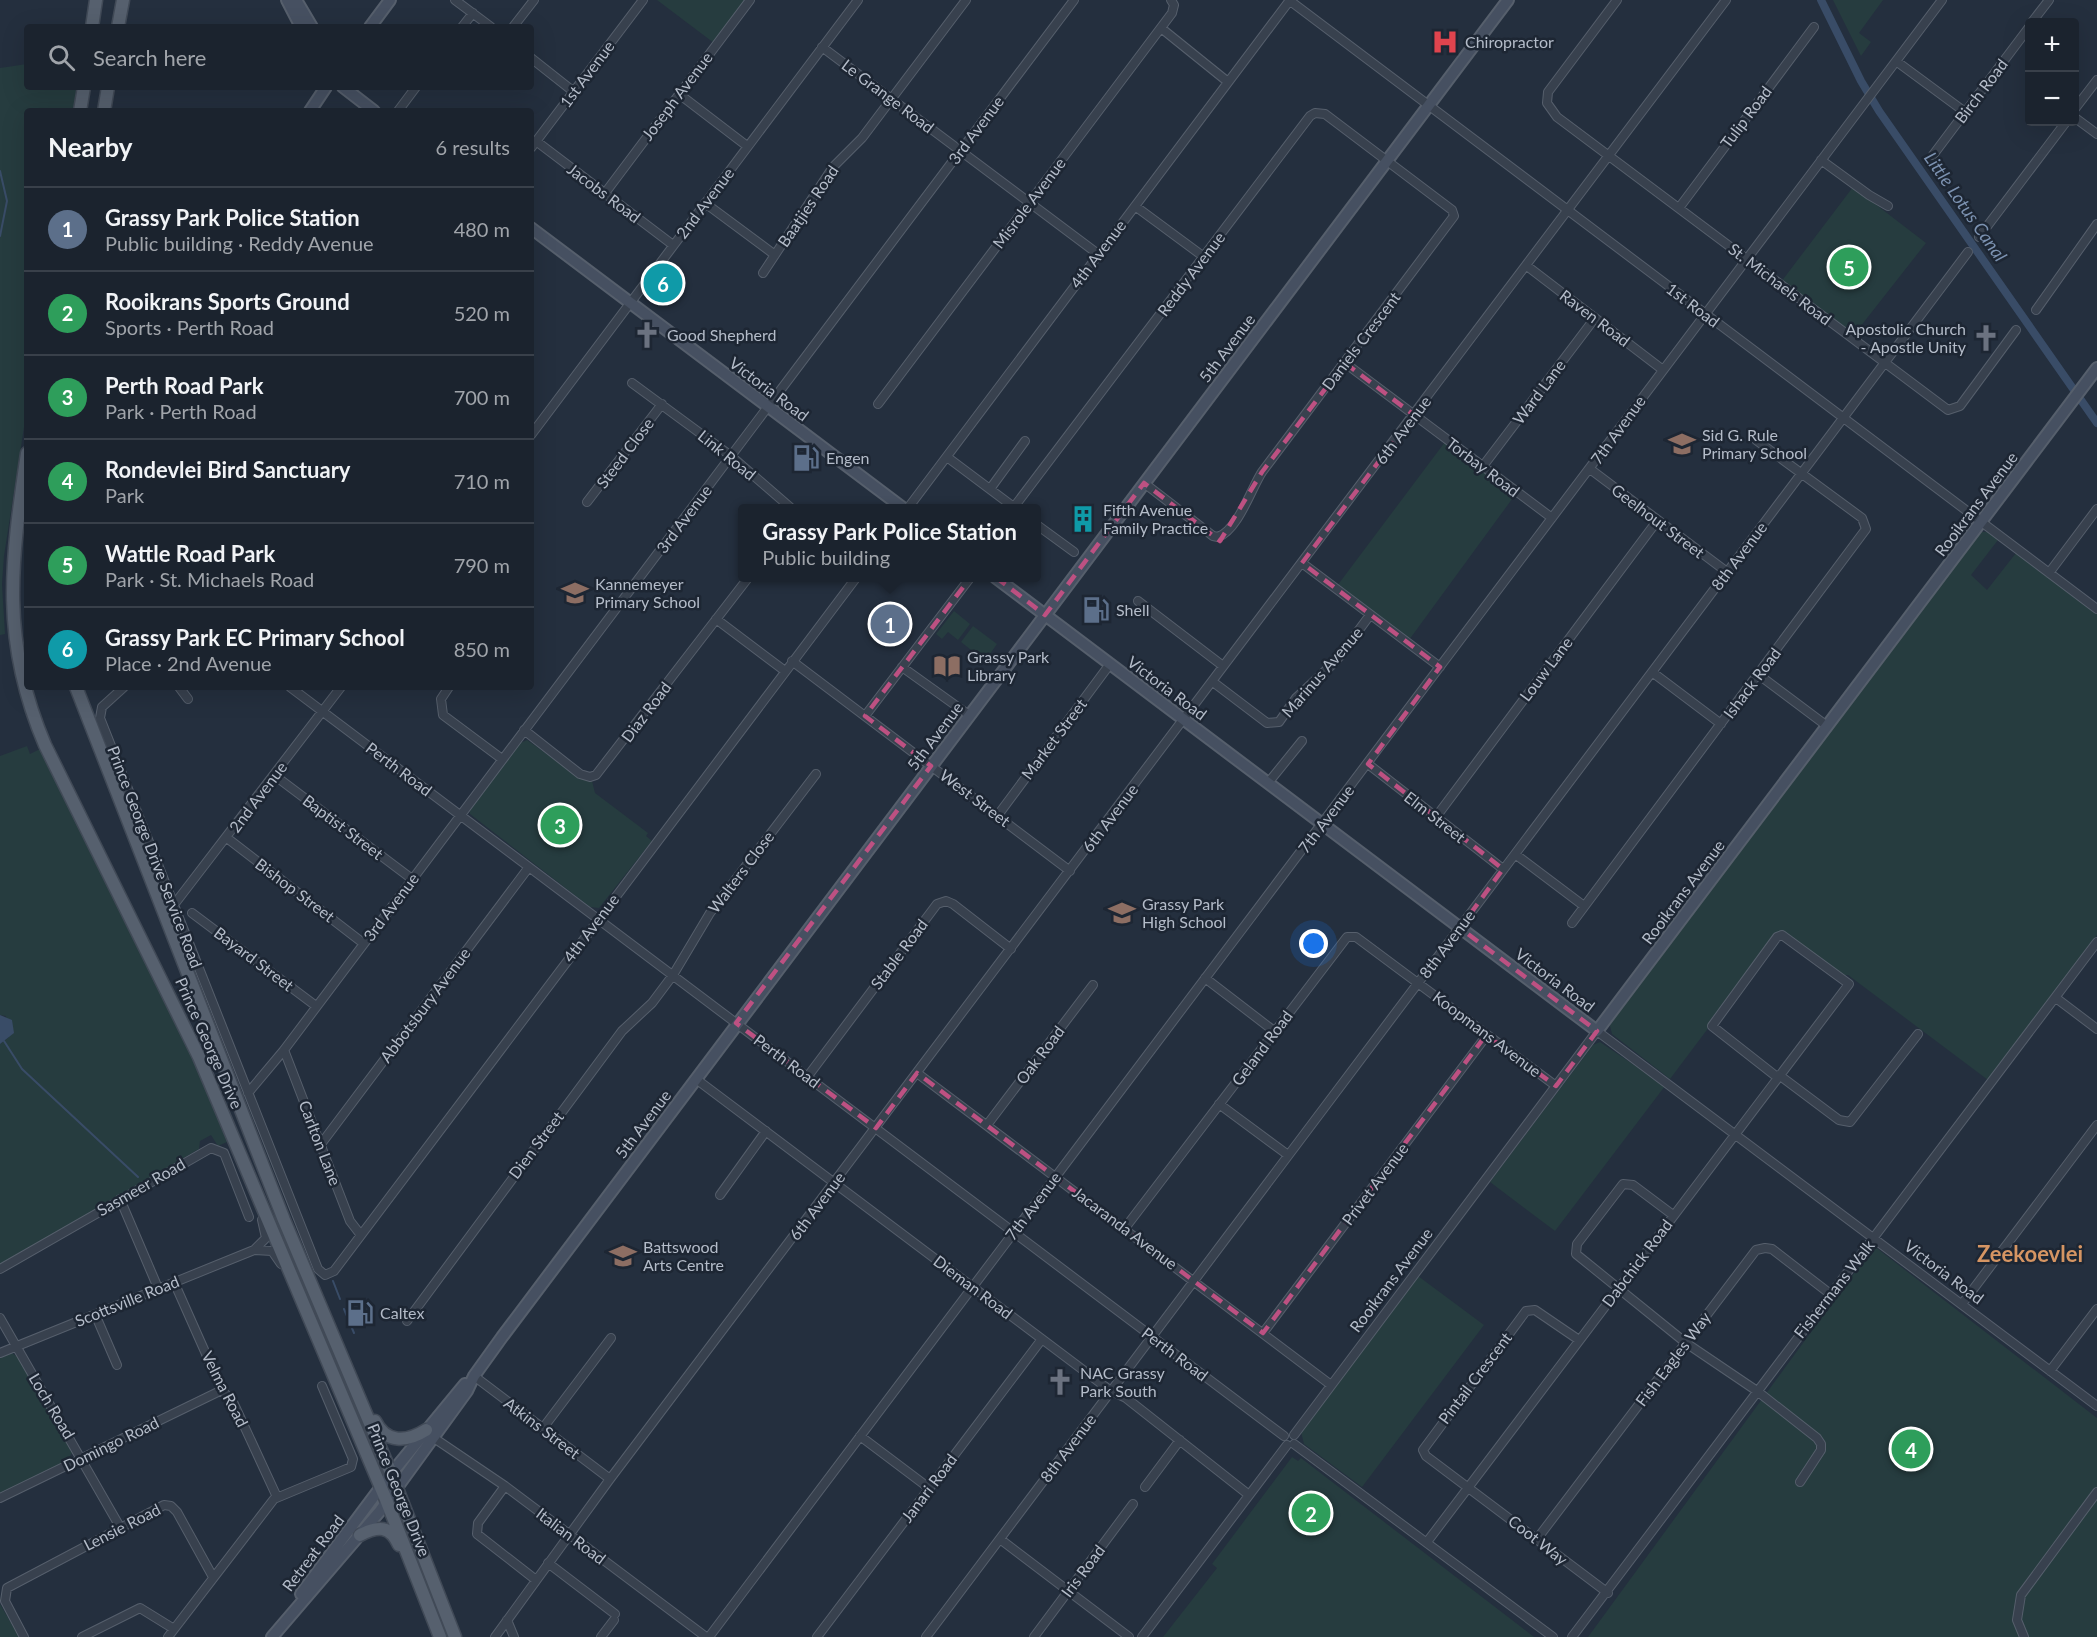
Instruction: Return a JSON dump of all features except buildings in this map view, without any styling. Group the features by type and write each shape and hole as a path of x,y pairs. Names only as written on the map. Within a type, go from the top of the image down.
{"main road":[{"path":"92,24 96,0"},
{"path":"119,24 123,0"},
{"path":"287,0 299,24"},
{"path":"296,0 310,24"},
{"path":"372,24 390,0"},
{"name":"5th Avenue","path":"387,1502 430,1434 736,1023 1508,0"},
{"path":"80,108 84,90"},
{"path":"104,108 108,90"},
{"path":"312,108 324,90"},
{"path":"348,90 370,108"},
{"name":"Victoria Road","path":"534,230 900,504"},
{"name":"Rooikrans Avenue","path":"1597,1031 2097,368"},
{"name":"Prince George Drive","path":"24,474 12,571 11,618 16,660 24,688"},
{"path":"16,529 23,519 24,513"},
{"name":"Victoria Road","path":"1001,582 1597,1031"},
{"name":"Prince George Drive","path":"25,690 45,745 190,1037 381,1487 440,1637"},
{"name":"Prince George Drive","path":"77,690 284,1220 397,1487 455,1637"},
{"path":"355,1390 366,1403 380,1430 387,1436 406,1440 430,1434"},
{"name":"5th Avenue","path":"381,1487 391,1473 430,1434"},
{"name":"Retreat Road","path":"271,1637 381,1487"},
{"name":"Retreat Road","path":"271,1637 387,1502"},
{"path":"360,1535 379,1527 394,1536 433,1619"}],"street":[{"path":"455,0 487,24"},
{"path":"515,24 534,0"},
{"name":"1st Avenue","path":"534,144 643,0"},
{"name":"Joseph Avenue","path":"605,193 750,0"},
{"name":"2nd Avenue","path":"534,430 858,0"},
{"name":"Baatjies Road","path":"763,273 833,167 862,138 966,0"},
{"name":"3rd Avenue","path":"248,1093 284,1050 1074,0"},
{"name":"Misrole Avenue","path":"878,404 1161,28 1174,9 1172,0"},
{"name":"1st Road","path":"1290,0 2097,609"},
{"name":"4th Avenue","path":"908,504 947,457 1290,0"},
{"name":"St. Michaels Road","path":"1617,0 1546,97 1552,112 1943,407 1952,410 1960,406 2016,330"},
{"name":"6th Avenue","path":"495,1637 610,1479 835,1184 1726,0"},
{"name":"7th Avenue","path":"707,1637 1368,764 1942,0"},
{"path":"2035,18 2049,0"},
{"path":"465,24 473,14"},
{"name":"Tulip Road","path":"1678,208 1814,27"},
{"path":"1161,28 1228,82"},
{"name":"Birch Road","path":"1933,155 2025,33"},
{"name":"Le Grange Road","path":"822,47 1098,254"},
{"path":"534,60 574,92"},
{"path":"1896,61 1965,112"},
{"path":"2079,103 2097,80"},
{"path":"400,108 414,90"},
{"path":"679,94 747,146"},
{"name":"Reddy Avenue","path":"1017,504 1306,120 1315,113 1325,114 1387,161"},
{"path":"2079,121 2097,134"},
{"path":"1979,237 2063,126"},
{"name":"Jacobs Road","path":"534,146 605,193 673,245"},
{"path":"1821,160 1887,206"},
{"name":"Daniels Crescent","path":"1144,483 1218,537 1226,533 1246,504 1262,472 1454,216 1452,210 1387,161"},
{"path":"705,203 775,255"},
{"path":"1135,206 1204,257"},
{"path":"2036,310 2097,224"},
{"name":"8th Avenue","path":"926,1637 1968,252"},
{"name":"Raven Road","path":"1527,266 1663,370"},
{"name":"Ward Lane","path":"1483,466 1595,318"},
{"name":"Torbay Road","path":"1345,363 1552,518"},
{"name":"Steed Close","path":"587,502 662,404 632,382"},
{"name":"Link Road","path":"662,404 731,456 786,504"},
{"path":"1756,440 1801,473"},
{"path":"990,489 1025,441"},
{"path":"947,457 1009,504"},
{"name":"Geelhout Street","path":"1590,469 1726,572"},
{"name":"Ishack Road","path":"1572,923 1866,529 1862,518 1801,473"},
{"path":"2049,573 2097,509"},
{"name":"Louw Lane","path":"1436,817 1657,521"},
{"path":"1041,528 1074,552"},
{"path":"1302,563 1440,667"},
{"name":"Diaz Road","path":"524,730 580,774 590,777 596,775 745,582"},
{"name":"4th Avenue","path":"325,1275 334,1271 853,582"},
{"path":"865,716 967,582"},
{"path":"1138,601 1223,666"},
{"name":"Marinus Avenue","path":"1213,682 1267,723 1275,724 1282,719 1302,692 1336,661 1370,615"},
{"path":"716,619 785,671"},
{"name":"West Street","path":"792,661 1070,871"},
{"name":"Market Street","path":"998,815 1110,664"},
{"path":"902,667 969,715"},
{"path":"1652,672 1721,724"},
{"path":"1759,675 1827,726"},
{"name":"Prince George Drive Service Road","path":"120,690 105,703 100,718 318,1269 325,1275"},
{"path":"181,690 188,699"},
{"name":"Perth Road","path":"294,690 1552,1637"},
{"name":"2nd Avenue","path":"173,906 339,690"},
{"path":"447,690 441,699 443,715 502,759"},
{"path":"1268,783 1302,741"},
{"name":"Elm Street","path":"1368,764 1503,869"},
{"name":"Walters Close","path":"673,975 710,913 816,774"},
{"name":"Baptist Street","path":"274,775 412,879"},
{"name":"Bishop Street","path":"227,838 363,943"},
{"path":"1515,854 1584,906"},
{"name":"Abbotsbury Avenue","path":"321,1144 529,867"},
{"name":"Stable Road","path":"808,1076 938,904 950,902 1011,949"},
{"name":"Bayard Street","path":"192,913 316,1006"},
{"name":"Dabchick Road","path":"1427,1542 1734,1133 1778,1076 1849,984 1787,937 1781,936 1712,1026 1778,1076"},
{"name":"Geland Road","path":"1125,1228 1347,937 1356,937 1418,982"},
{"name":"Fishermans Walk","path":"1572,1637 1608,1593 1829,1293 2097,942"},
{"name":"Dien Street","path":"406,1321 622,1031 652,1003 673,975"},
{"path":"1205,978 1274,1030"},
{"name":"Koopmans Avenue","path":"1418,982 1556,1086"},
{"name":"Oak Road","path":"987,1125 1094,986"},
{"path":"2056,998 2097,1029"},
{"name":"Rooikrans Avenue","path":"1142,1637 1597,1031"},
{"name":"Victoria Road","path":"1597,1031 2097,1406"},
{"path":"1778,1076 1839,1120 1850,1122 1918,1034"},
{"name":"Privet Avenue","path":"1263,1333 1487,1035"},
{"name":"Carlton Lane","path":"284,1050 351,1221 360,1234"},
{"name":"Jacaranda Avenue","path":"917,1073 1331,1385"},
{"name":"Dieman Road","path":"696,1079 1111,1391 1126,1398 1249,1495"},
{"path":"1219,1104 1288,1155"},
{"path":"1962,1304 2097,1125"},
{"path":"720,1195 765,1131"},
{"name":"Sasmeer Road","path":"0,1269 207,1149 213,1148 225,1156 249,1216"},
{"path":"250,1181 267,1235 264,1242 254,1250"},
{"path":"1673,1215 1633,1185 1623,1184 1577,1244 1577,1257 1686,1343 1756,1391 1820,1442 1818,1455 1800,1482"},
{"path":"120,1199 158,1288"},
{"path":"254,1250 268,1249 274,1253 297,1289"},
{"name":"Fish Eagles Way","path":"1537,1539 1759,1249 1772,1250 1829,1293"},
{"name":"Scottsville Road","path":"0,1353 254,1250"},
{"name":"Velma Road","path":"174,1282 222,1390 234,1404 277,1497"},
{"path":"2050,1371 2097,1309"},
{"name":"Pintail Crescent","path":"1469,1487 1425,1456 1424,1448 1526,1311 1535,1310 1579,1340"},
{"path":"95,1314 117,1365"},
{"name":"Loch Road","path":"0,1318 120,1527"},
{"path":"543,1428 611,1338"},
{"name":"Janari Road","path":"817,1637 1042,1339"},
{"name":"Atkins Street","path":"474,1376 610,1479"},
{"path":"168,1637 277,1497 347,1469 353,1463 322,1386"},
{"name":"Domingo Road","path":"0,1498 222,1390"},
{"name":"Italian Road","path":"430,1434 505,1486 707,1637"},
{"path":"860,1436 929,1488"},
{"path":"1145,1487 1180,1440"},
{"path":"505,1486 478,1523 477,1534 536,1580"},
{"name":"Coot Way","path":"1469,1487 1608,1593"},
{"path":"2024,1637 2017,1620 2021,1595 2097,1492"},
{"name":"Iris Road","path":"1034,1637 1133,1504"},
{"name":"Lensie Road","path":"24,1637 4,1595 10,1586 164,1505 171,1506 177,1512 213,1577"},
{"path":"1000,1539 1129,1637"},
{"path":"548,1563 614,1617 601,1637"},
{"path":"82,1637 140,1608 174,1629"},
{"path":"507,1620 514,1637"}],"highlighted area":[{"path":"1345,363 1414,415 1302,563 1440,667 1368,764 1503,869 1460,928 1597,1031 1556,1086 1486,1035 1263,1333 917,1073 876,1128 736,1023 931,766 865,716 980,565 1045,615 1144,483 1220,541 1262,472"}],"green space":[{"path":"657,0 748,0 714,43"},
{"path":"1833,0 1883,0 1859,33 1871,42 1861,56"},
{"path":"24,64 24,90 78,90 74,108 24,108 24,427 4,556 2,584 5,634 0,635 0,68"},
{"path":"1853,187 1926,243 1853,336 1781,282"},
{"path":"1445,442 1515,495 1409,640 1337,586"},
{"path":"1979,532 1988,532 1998,540 1971,575 1987,590 2016,553 2097,614 2097,935 1988,1080 1848,975 1841,975 1782,930 1670,1079 1612,1034 1609,1022"},
{"path":"954,611 970,624 958,640 948,632 942,639 936,634"},
{"path":"973,626 997,644 985,661 961,642"},
{"path":"527,740 581,778 592,781 595,793 648,833 646,836 652,841 599,908 590,907 470,814 470,809 518,744"},
{"path":"27,746 30,754 40,749 54,776 167,1003 227,1142 218,1146 211,1135 200,1141 199,1149 0,1265 0,1044 9,1037 6,1016 0,1015 0,756"},
{"path":"1600,1042 1665,1086 1555,1231 1490,1182 1593,1045"},
{"path":"1874,1246 2097,1418 2097,1637 1588,1637"},
{"path":"1418,1276 1484,1325 1362,1487 1304,1444 1301,1432"},
{"path":"12,1353 19,1358 72,1453 67,1461 0,1494 0,1357"},
{"path":"1292,1457 1298,1461 1301,1458 1534,1637 1163,1637 1217,1568 1212,1564"},
{"path":"0,1604 19,1637 0,1637"}],"water":[{"path":"0,1015 12,1020 14,1033 0,1044"}],"waterway":[{"name":"Little Lotus Canal","path":"1821,0 1861,81 1879,111 2097,423"},
{"path":"0,171 7,201 0,236"},
{"path":"4,1041 22,1069 138,1177"},
{"path":"333,1281 340,1299"},
{"path":"344,1309 354,1333"}],"place":[{"name":"Chiropractor","path":"1445,42"},
{"name":"Wattle Road Park","path":"1849,267"},
{"name":"Grassy Park EC Primary School","path":"663,283"},
{"name":"Good Shepherd","path":"647,335"},
{"name":"Apostolic Church - Apostle Unity","path":"1986,338"},
{"name":"Sid G. Rule Primary School","path":"1682,444"},
{"name":"Engen","path":"806,458"},
{"name":"Fifth Avenue Family Practice","path":"1083,519"},
{"name":"Kannemeyer Primary School","path":"575,593"},
{"name":"Shell","path":"1096,610"},
{"name":"Grassy Park Police Station","path":"890,624"},
{"name":"Grassy Park Library","path":"947,666"},
{"name":"Perth Road Park","path":"560,825"},
{"name":"Grassy Park High School","path":"1122,913"},
{"name":"Battswood Arts Centre","path":"623,1256"},
{"name":"Caltex","path":"360,1313"},
{"name":"NAC Grassy Park South","path":"1060,1382"},
{"name":"Rondevlei Bird Sanctuary","path":"1911,1449"},
{"name":"Rooikrans Sports Ground","path":"1311,1513"}],"district":[{"name":"Zeekoevlei","path":"2030,1254"}]}
